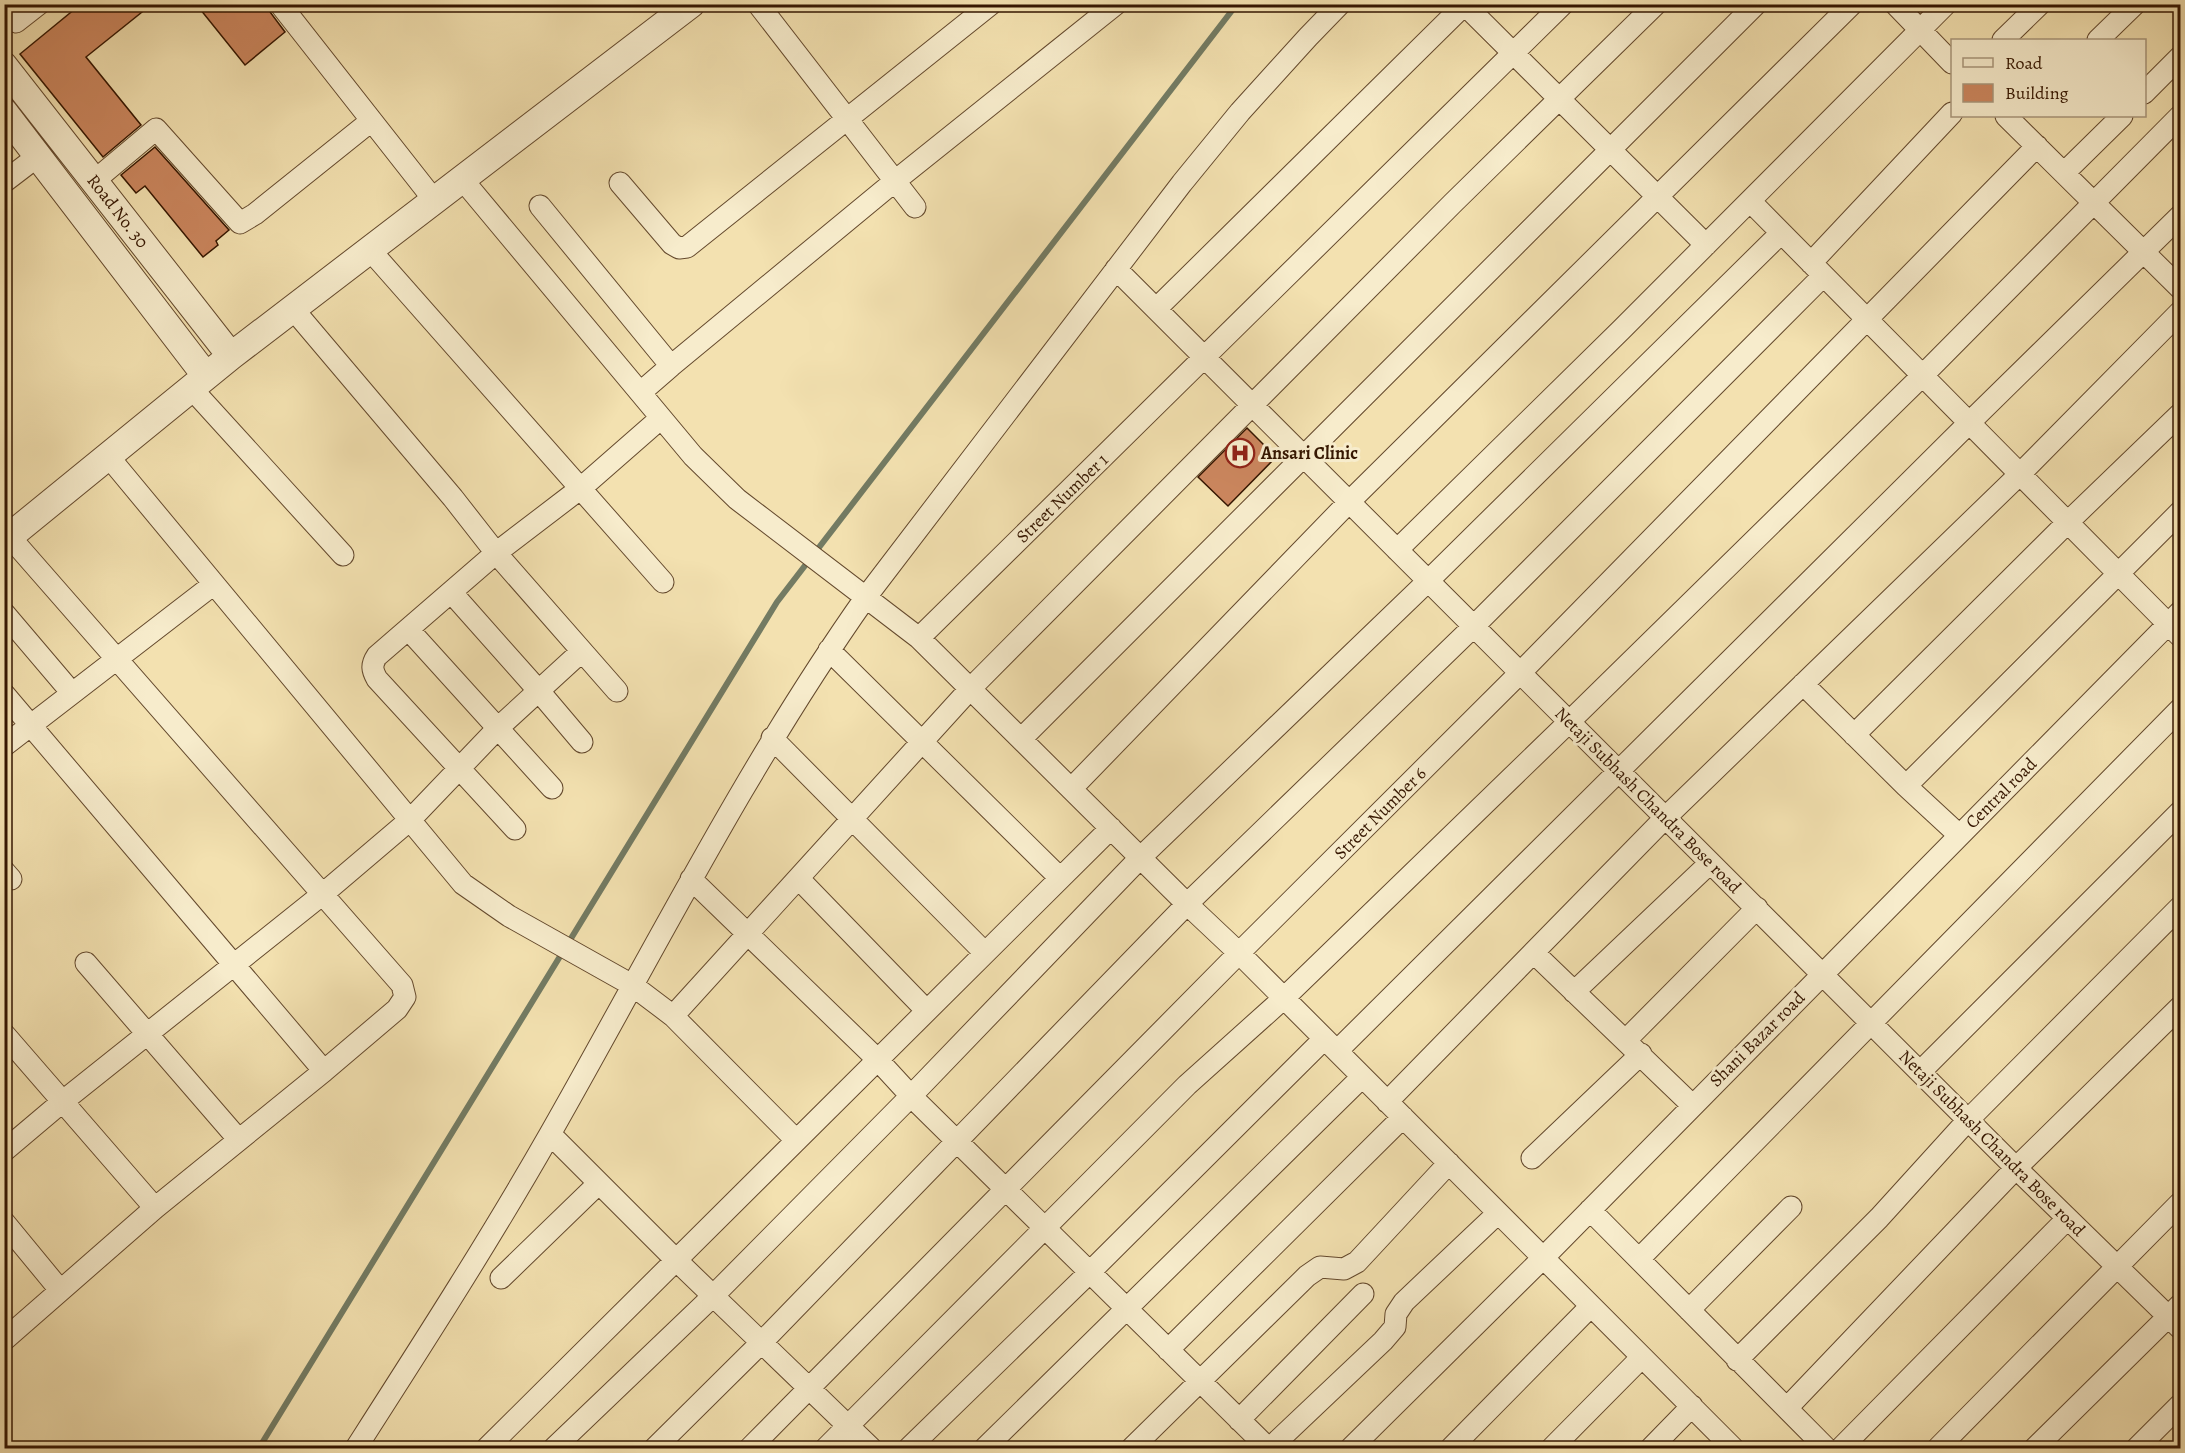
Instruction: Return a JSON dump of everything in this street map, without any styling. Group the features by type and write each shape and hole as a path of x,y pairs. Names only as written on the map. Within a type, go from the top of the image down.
{"street":[{"path":"16,22 39,4"},
{"path":"280,4 434,200"},
{"path":"4,1340 155,1208 397,1009 405,997 402,985 324,893 117,658 7,539 231,356 691,4"},
{"path":"758,4 915,207"},
{"path":"620,183 672,244 679,248 687,247 992,4"},
{"path":"641,392 895,181 1116,4"},
{"path":"356,1449 460,1286 550,1134 625,981 691,879 772,738 829,650 866,597 1182,183 1240,112 1340,4"},
{"name":"Street Number 1","path":"919,638 1563,4"},
{"path":"673,1016 970,689 1453,203 1656,4"},
{"path":"1021,739 1756,4"},
{"path":"1071,789 1349,502 1852,4"},
{"path":"1895,4 1951,61"},
{"path":"1397,550 1946,4"},
{"path":"2004,39 2040,4"},
{"path":"2099,39 2135,4"},
{"path":"1156,309 1465,5 1561,98 1706,245"},
{"path":"2146,92 2181,57"},
{"name":"Road No. 30","path":"4,66 231,356"},
{"name":"Road No. 30","path":"4,112 38,156 199,382"},
{"path":"655,1449 762,1342 1186,904 1474,626 1817,269 1951,115"},
{"path":"826,1449 1187,1085 1284,998 1569,722 1922,376 2181,116"},
{"path":"2064,173 2121,117"},
{"path":"2014,118 2037,146 2181,288"},
{"path":"94,181 156,129 240,223 255,214 371,121"},
{"name":"Street Number 6","path":"750,1449 1239,953 1520,673 2037,146"},
{"path":"4,182 38,156"},
{"path":"462,179 693,456 737,499 919,638 1186,904 1239,953 1734,1449"},
{"path":"1750,201 2118,573 2176,624"},
{"path":"540,206 671,366"},
{"path":"909,1449 1090,1272 1619,771 2181,216"},
{"path":"554,1449 713,1296 911,1096 1140,858 1428,580 1781,233"},
{"path":"370,250 663,582"},
{"name":"Netaji Subhash Chandra Bose road","path":"1116,269 2067,1219 2118,1268 2177,1317"},
{"path":"293,309 438,480 496,553 617,691"},
{"path":"1387,1102 1665,818 2020,474 2181,312"},
{"path":"199,382 343,555"},
{"path":"1854,735 2068,522 2181,414"},
{"path":"514,829 377,679 372,671 372,663 377,656 496,553 581,488 661,418"},
{"path":"108,456 463,884 508,916 625,981 673,1016 796,1140"},
{"path":"1906,786 2181,512"},
{"path":"4,746 214,584"},
{"path":"451,592 582,742"},
{"path":"4,613 72,693"},
{"name":"Central road","path":"1821,974 1959,835 2176,624"},
{"path":"408,629 552,788"},
{"path":"829,650 1060,878"},
{"path":"4,1151 324,893 411,819 498,728 582,651"},
{"path":"1803,684 1959,835"},
{"path":"4,694 324,1071"},
{"path":"1639,1259 2181,709"},
{"path":"772,738 985,953"},
{"path":"1920,1072 2181,812"},
{"path":"487,1449 1111,828"},
{"path":"1574,992 1710,863"},
{"path":"691,879 877,1059 911,1096 1269,1449 1383,1341 1395,1327 1396,1314 1404,1302 1498,1213"},
{"path":"799,879 926,1010"},
{"path":"1532,1158 1757,908"},
{"path":"1737,1360 1879,1218 1968,1120 2181,908"},
{"path":"1534,953 1692,1105"},
{"path":"87,963 239,1140"},
{"name":"Shani Bazar road","path":"1351,1449 1543,1258 1821,974"},
{"path":"1787,1408 2016,1168 2181,1007"},
{"path":"4,1035 155,1208"},
{"path":"985,1449 1362,1077"},
{"path":"1168,1350 1403,1117"},
{"path":"550,1134 677,1261 872,1449"},
{"path":"1132,1449 1307,1276 1320,1267 1344,1269 1357,1262 1449,1163"},
{"path":"501,1278 599,1183"},
{"path":"1938,1449 2181,1203"},
{"path":"1689,1310 1791,1207"},
{"path":"1590,1210 1826,1449"},
{"path":"1841,1449 2067,1219"},
{"path":"4,1222 60,1290"},
{"path":"1239,1420 1363,1294"},
{"path":"1451,1449 1591,1305"},
{"path":"2036,1449 2177,1317"},
{"path":"1552,1449 1642,1357"},
{"path":"2137,1449 2181,1405"},
{"path":"1651,1449 1692,1406"}],"building":[{"path":"81,4 152,4 86,57 141,125 103,157 20,54"},
{"path":"196,4 267,4 270,12 285,32 245,65"},
{"path":"155,147 229,230 216,241 218,245 203,257 145,186 136,193 121,175"},
{"path":"1247,428 1276,457 1228,506 1198,477"}],"waterway":[{"path":"259,1448 777,602 1237,4"}],"place":[{"name":"Ansari Clinic","path":"1240,453"}]}
